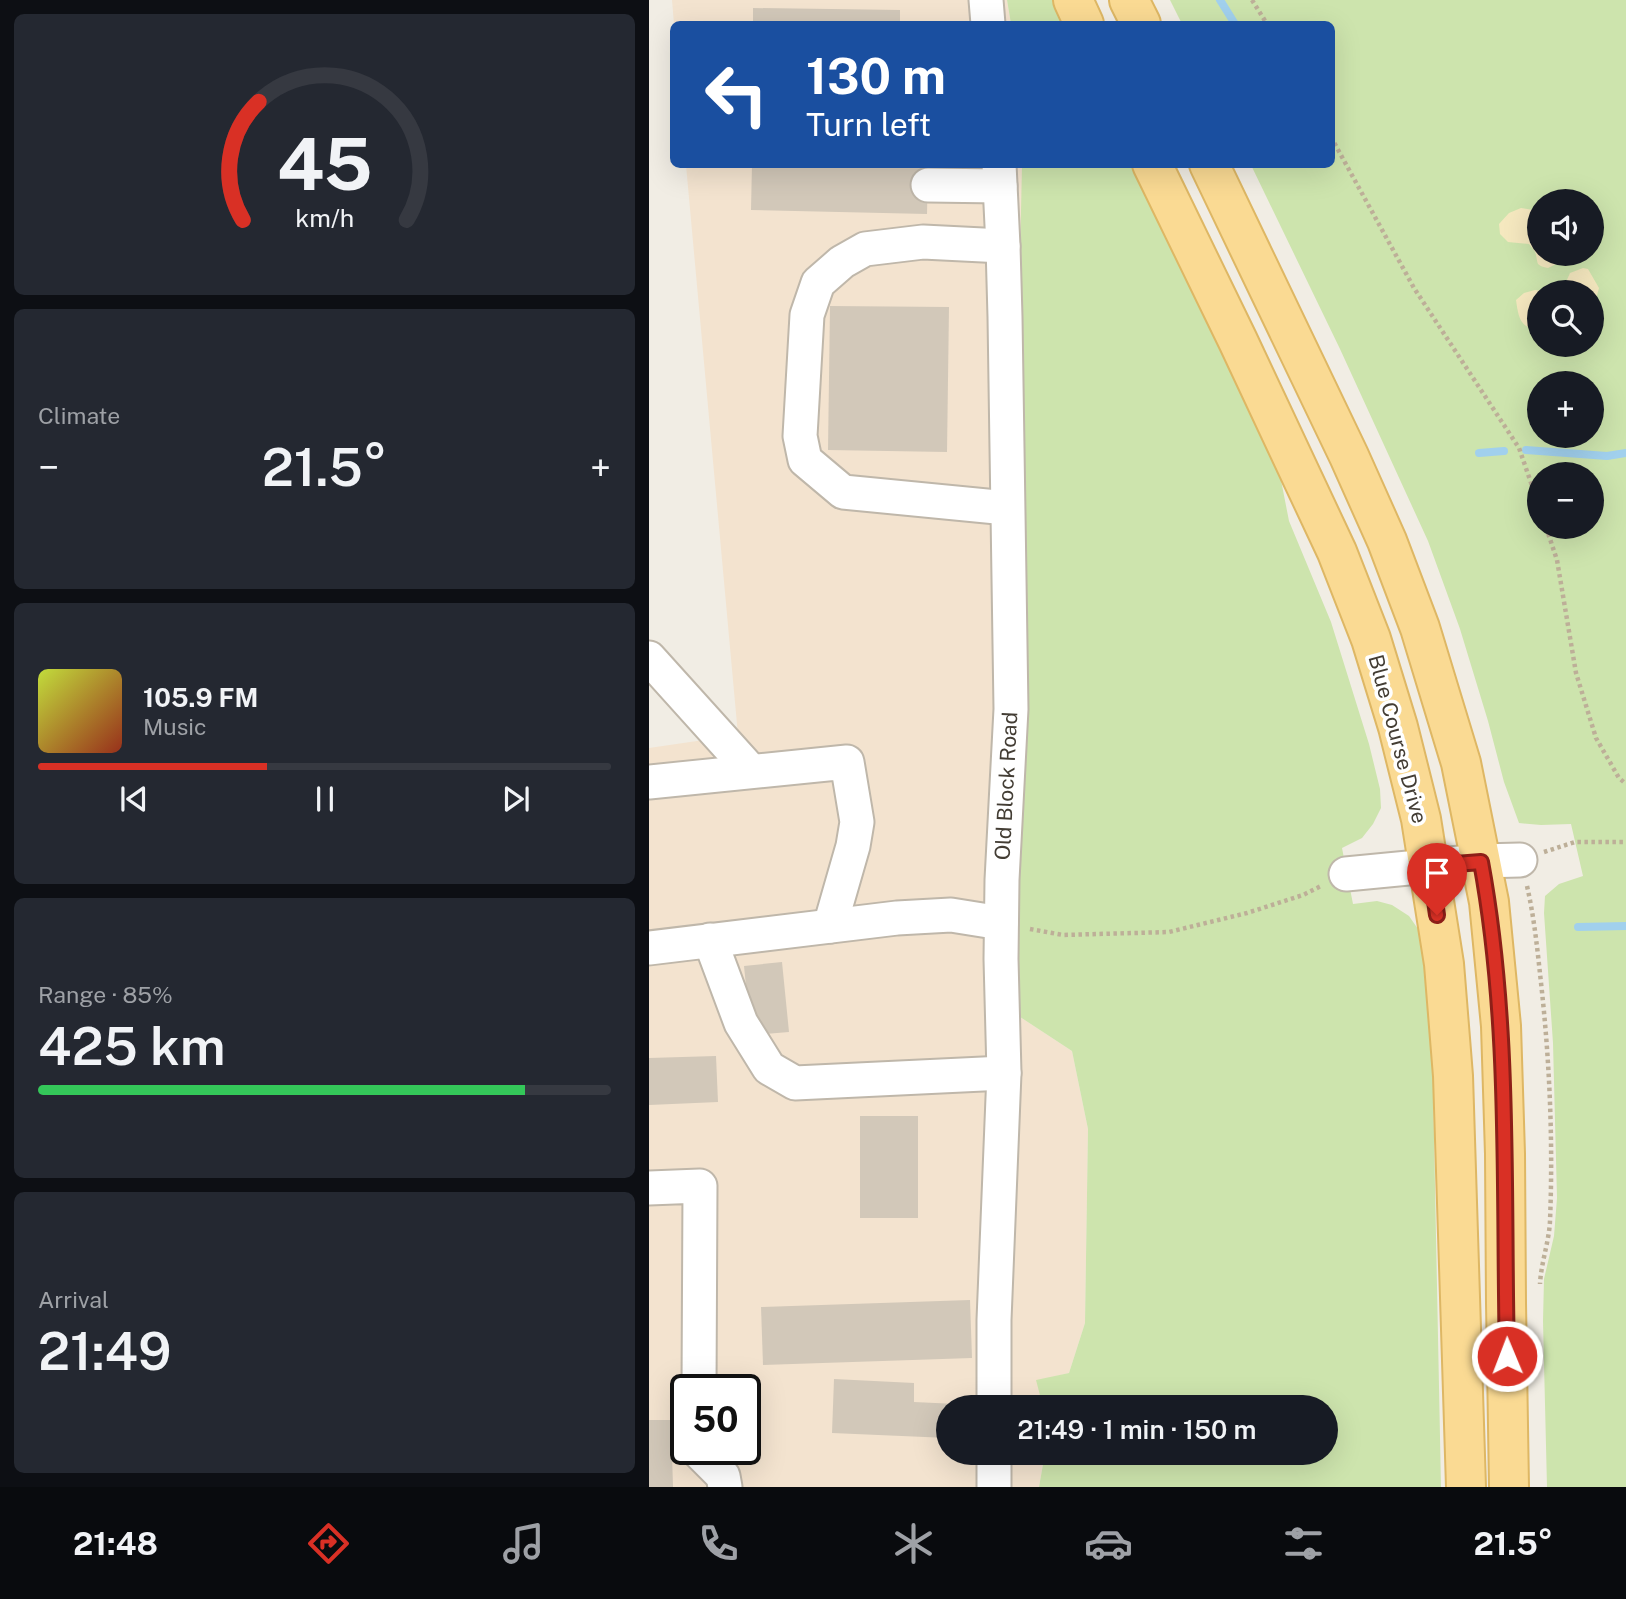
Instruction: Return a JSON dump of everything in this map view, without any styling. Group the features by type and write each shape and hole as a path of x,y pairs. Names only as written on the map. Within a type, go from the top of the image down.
{"main road":[{"path":"1073,0 1083,21"},
{"path":"1129,0 1140,21"},
{"name":"Blue Course Drive","path":"1154,168 1318,510 1347,577 1371,639 1398,727 1421,818 1444,964 1453,1076 1466,1487"},
{"path":"1211,168 1387,541 1420,628 1461,763 1489,902 1501,1026 1509,1487"}],"street":[{"path":"986,0 988,21"},
{"path":"928,185 999,175"},
{"name":"Old Block Road","path":"994,1395 994,1321 1004,1073 1001,923 1011,709 1003,246 999,175"},
{"path":"1003,246 923,242 865,248 842,262 818,284 807,315 800,436 805,460 843,492 1007,508"},
{"path":"649,658 751,771"},
{"path":"649,782 847,762 857,822 853,846 830,926"},
{"path":"1346,874 1520,860"},
{"path":"649,948 897,918 951,915 1001,923"},
{"path":"710,940 741,1023 769,1068 795,1083 1004,1073"},
{"path":"649,1188 700,1186 699,1374"},
{"path":"712,1465 723,1476 725,1487"},
{"path":"994,1465 994,1487"}],"path":[{"path":"1252,0 1265,21"},
{"path":"1335,144 1414,288 1519,447 1527,471"},
{"path":"1550,539 1557,560 1576,673 1596,738 1619,778 1626,784"},
{"path":"1520,860 1575,842 1626,842"},
{"path":"1001,923 1063,935 1169,932 1209,924 1303,895 1346,874"}],"shaded area":[{"path":"672,0 1007,0 1010,21 674,21"},
{"path":"686,168 1023,168 1011,1011 1072,1051 1088,1129 1085,1323 1069,1373 1037,1381 1040,1395 936,1395 936,1465 1043,1465 1039,1487 649,1487 649,748 738,735"}],"green space":[{"path":"1007,0 1054,0 1064,21 1010,21"},
{"path":"1170,0 1626,0 1626,1487 1547,1487 1544,1279 1554,1236 1557,1198 1553,1043 1545,896 1559,884 1583,876 1571,824 1519,823 1504,782 1460,629 1428,541 1340,349 1252,168 1335,168 1335,21 1180,21"},
{"path":"1022,168 1135,168 1280,475 1289,521 1331,622 1369,744 1380,789 1381,808 1362,838 1342,848 1353,904 1377,901 1392,905 1409,916 1418,929 1425,956 1432,1035 1441,1487 1039,1487 1043,1465 1338,1465 1338,1395 1040,1395 1036,1380 1069,1373 1085,1323 1088,1129 1072,1051 1011,1011"}],"sand":[{"path":"1521,208 1527,209 1527,244 1508,242 1500,234 1499,224 1509,213"},
{"path":"1588,269 1594,280 1567,280 1570,273"},
{"path":"1527,292 1527,326 1522,322 1516,300"}],"building":[{"path":"753,8 900,10 900,21 753,21"},
{"path":"752,168 928,168 927,214 751,210"},
{"path":"830,306 949,307 947,452 828,450"},
{"path":"782,962 789,1032 751,1035 744,966"},
{"path":"716,1056 718,1102 649,1105 649,1058"},
{"path":"860,1116 918,1116 918,1218 860,1218"},
{"path":"970,1300 972,1358 763,1365 761,1307"},
{"path":"834,1379 914,1383 914,1402 936,1403 936,1437 832,1433"},
{"path":"649,1420 670,1420 673,1487 649,1487"}],"waterway":[{"path":"1220,0 1233,21"},
{"path":"1526,450 1607,456 1626,453"},
{"path":"1479,453 1504,451"},
{"path":"1578,927 1626,926"}],"route":[{"path":"1437,915 1430,866 1481,862 1489,902 1501,1026 1507,1356"}]}
